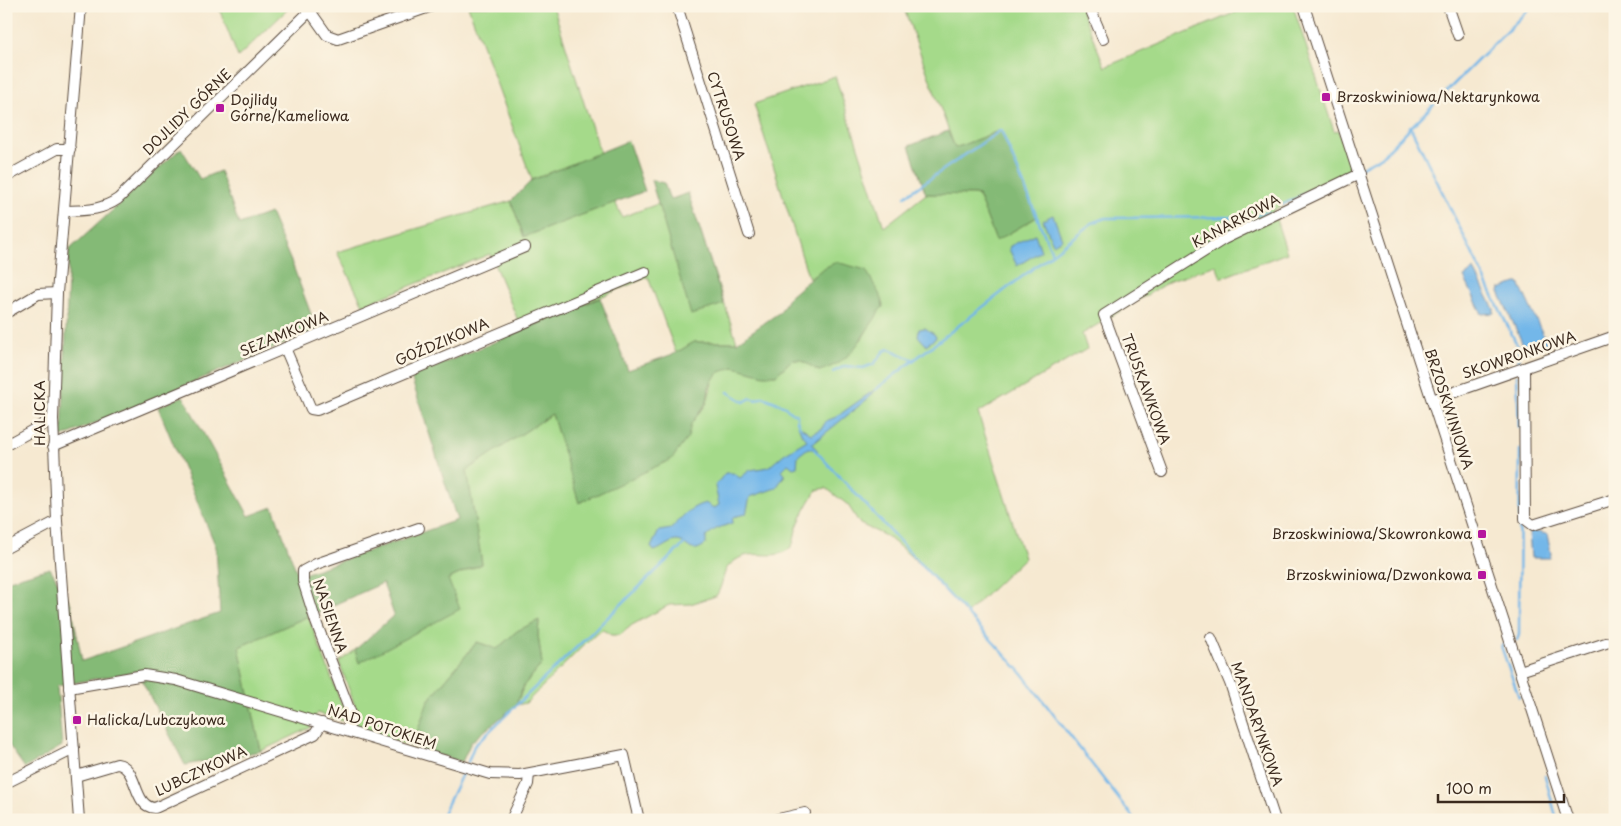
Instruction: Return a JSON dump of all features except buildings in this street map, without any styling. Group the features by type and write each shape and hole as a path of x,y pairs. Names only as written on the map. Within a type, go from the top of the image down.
{"street":[{"name":"HALICKA","path":"79,820 57,521 53,419 57,293 82,6"},
{"path":"313,8 327,35 338,39 432,6"},
{"name":"CYTRUSOWA","path":"676,6 749,234"},
{"path":"1089,6 1103,39"},
{"name":"BRZOSKWINIOWA","path":"1304,6 1568,820"},
{"path":"1448,6 1458,35"},
{"name":"DOJLIDY GÓRNE","path":"64,211 96,210 106,207 118,199 313,8"},
{"path":"6,177 57,149 70,149"},
{"name":"KANARKOWA","path":"1104,315 1224,239 1359,174"},
{"name":"SEZAMKOWA","path":"53,446 525,247"},
{"name":"GOŹDZIKOWA","path":"285,348 311,409 317,410 645,272"},
{"path":"6,313 38,294 57,293"},
{"name":"TRUSKAWKOWA","path":"1104,315 1162,472"},
{"name":"SKOWRONKOWA","path":"1432,400 1615,336"},
{"path":"1524,368 1525,519 1533,525 1615,499"},
{"path":"6,444 53,419"},
{"path":"6,548 57,521"},
{"name":"NASIENNA","path":"348,730 351,714 316,622 303,581 303,571 316,564 419,528"},
{"name":"MANDARYNKOWA","path":"1211,638 1230,683 1275,820"},
{"path":"1520,671 1615,640"},
{"name":"NAD POTOKIEM","path":"69,688 144,675 176,680 348,730 422,756 490,774 529,774 624,755 639,820"},
{"name":"LUBCZYKOWA","path":"76,776 118,764 123,765 128,770 144,803 149,808 155,808 314,734 322,723"},
{"path":"6,783 74,749"},
{"path":"511,820 528,784 529,774"},
{"path":"774,820 805,813"}],"green space":[{"path":"218,6 291,6 238,57"},
{"path":"468,6 553,6 600,153 532,180"},
{"path":"903,6 1080,6 1105,67 1251,6 1293,6 1334,131 1338,130 1351,171 1273,210 1287,253 1221,278 1216,265 1170,281 1082,334 1087,349 978,413 1024,558 966,614 920,564 888,537 860,524 848,505 826,488 817,490 812,498 799,521 794,542 790,548 783,553 775,555 743,556 735,560 727,568 716,596 690,604 669,605 632,625 620,635 611,635 603,630 595,634 526,703 516,705 524,685 542,664 538,635 539,621 517,631 497,649 477,642 428,701 412,747 355,726 358,714 339,662 355,650 359,662 448,579 482,564 466,470 552,414 579,502 681,446 686,438 691,422 706,404 713,381 720,372 739,367 776,375 791,360 801,360 819,371 862,339 877,312 883,307 836,262 809,279 754,104 835,76 884,227 926,194 978,195 996,241 1037,217 1001,130 955,148"},
{"path":"1001,130 1037,217 996,241 978,195 926,194 909,146 948,131 955,148"},
{"path":"628,141 645,191 524,237 511,201 532,180"},
{"path":"181,148 200,179 220,171 239,224 270,213 293,266 317,330 62,437 69,250"},
{"path":"651,180 664,183 670,200 688,193 724,304 691,315"},
{"path":"688,193 737,342 694,342 676,353 648,277 522,330 490,254 363,305 337,252 511,201 524,237 615,202 622,217"},
{"path":"836,262 866,270 882,299 883,307 851,353 838,363 819,371 801,360 792,360 776,375 764,375 734,367 720,372 713,379 709,388 707,402 691,424 688,437 672,459 579,503 552,414 467,470 482,564 448,579 460,609 359,663 355,650 394,615 383,583 239,647 261,751 185,765 137,671 57,686 62,746 25,768 6,741 6,581 50,568 71,604 82,661 220,613 216,547 158,407 183,396 249,516 273,507 298,576 457,520 411,377 600,298 628,370 676,353 694,342 737,342 780,312 789,297 822,269"},
{"path":"308,616 345,713 343,721 317,713 310,728 261,751 239,647"},
{"path":"539,620 538,635 542,664 524,685 516,705 471,742 462,762 412,747 428,701 477,642 497,649 517,631"}],"water":[{"path":"1053,215 1062,239 1053,244 1043,220"},
{"path":"1035,234 1041,251 1017,266 1009,249 1010,246"},
{"path":"1474,270 1494,309 1494,313 1482,314 1464,277"},
{"path":"1519,283 1547,343 1530,352 1526,351 1499,292 1500,289"},
{"path":"925,328 935,335 936,338 926,345 918,336 919,329"},
{"path":"877,388 870,397 812,444 818,451 808,448 798,456 797,467 793,468 788,464 782,470 785,475 776,488 750,497 746,514 733,517 732,523 713,531 706,537 706,544 700,548 693,549 677,541 654,551 651,547 659,531 671,529 694,507 705,503 714,508 719,505 715,486 725,473 733,473 740,478 750,470 769,467 784,454 807,440 801,433 798,425 811,434 822,428 826,421 836,417"},
{"path":"1532,531 1547,534 1550,558 1531,558 1529,533"}],"waterway":[{"path":"1360,168 1382,156 1532,6"},
{"path":"1410,126 1519,349 1518,363"},
{"path":"905,196 1001,130 1052,253"},
{"path":"1282,205 1351,171"},
{"path":"875,390 1092,223 1105,218 1250,217 1269,212"},
{"path":"833,372 845,366 863,368 874,364 884,351 889,349 914,360"},
{"path":"1517,376 1519,427"},
{"path":"728,392 744,402 751,398 755,400 763,397 785,406 797,415 800,427"},
{"path":"814,449 1020,671 1135,820"},
{"path":"1517,640 1519,635 1520,450"},
{"path":"468,762 474,746 684,544"},
{"path":"1504,644 1501,646 1519,697"},
{"path":"440,820 463,772"},
{"path":"1545,776 1557,820"}],"place":[{"name":"Brzoskwiniowa/Nektarynkowa","path":"1326,97"},
{"name":"Dojlidy Górne/Kameliowa","path":"220,108"},
{"name":"Brzoskwiniowa/Skowronkowa","path":"1482,534"},
{"name":"Brzoskwiniowa/Dzwonkowa","path":"1482,575"},
{"name":"Halicka/Lubczykowa","path":"77,720"}]}
